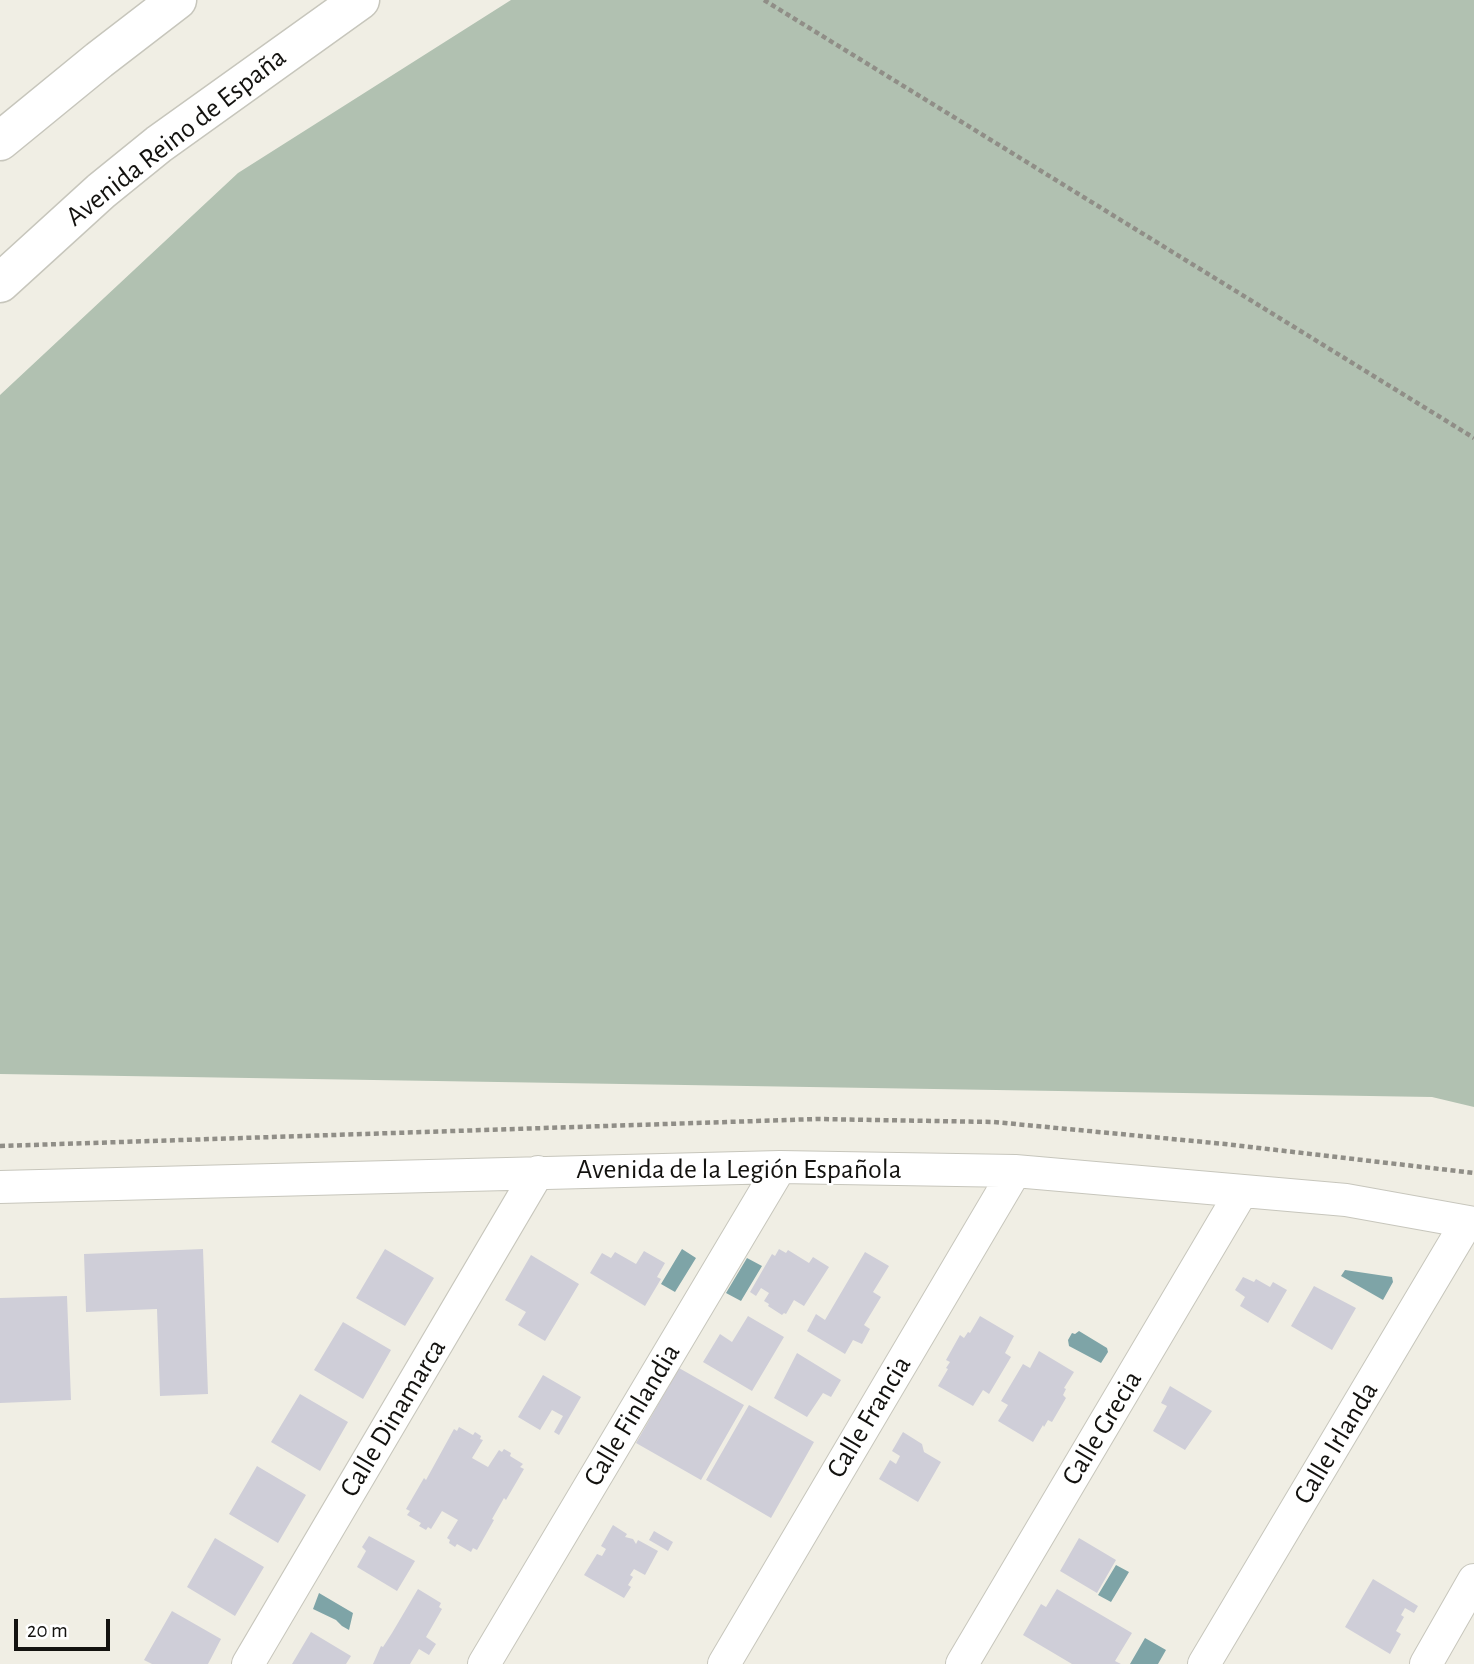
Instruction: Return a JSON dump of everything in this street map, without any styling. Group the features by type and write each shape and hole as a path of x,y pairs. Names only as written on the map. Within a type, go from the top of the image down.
{"street":[{"path":"0,141 177,0"},
{"name":"Avenida Reino de España","path":"0,283 91,200 159,144 360,0"},
{"name":"Avenida de la Legión Española","path":"0,1187 780,1167 1015,1171 1346,1200 1471,1222"},
{"name":"Calle Finlandia","path":"484,1664 780,1167"},
{"name":"Calle Francia","path":"723,1664 1015,1171"},
{"name":"Calle Dinamarca","path":"248,1664 538,1172"},
{"name":"Calle Grecia","path":"962,1664 1242,1191"},
{"name":"Calle Irlanda","path":"1205,1664 1471,1222"},
{"path":"1426,1664 1474,1580"}],"path":[{"path":"764,0 1474,438"}],"green space":[{"path":"511,0 1474,0 1474,1107 1432,1097 0,1074 0,395 238,173"}],"water":[{"path":"682,1249 696,1258 675,1292 661,1284"},
{"path":"747,1258 762,1266 741,1301 726,1293"},
{"path":"1345,1270 1392,1277 1393,1282 1383,1300 1341,1276"},
{"path":"1079,1331 1107,1348 1108,1352 1101,1363 1069,1346 1068,1340 1072,1333"},
{"path":"1116,1565 1129,1572 1111,1602 1098,1595"},
{"path":"319,1593 353,1613 349,1630 313,1609"},
{"path":"1145,1638 1166,1650 1158,1664 1130,1664"}],"building":[{"path":"203,1249 208,1394 160,1396 157,1309 86,1312 84,1254"},
{"path":"385,1249 434,1278 405,1326 356,1298"},
{"path":"779,1249 786,1253 788,1250 809,1263 813,1257 829,1267 804,1306 794,1300 786,1314 782,1315 764,1301 769,1293 761,1288 756,1296 750,1292 772,1254 775,1256"},
{"path":"644,1251 665,1263 657,1277 661,1279 645,1306 590,1273 602,1253 611,1258 615,1252 636,1264"},
{"path":"865,1252 889,1266 873,1292 881,1297 864,1325 870,1329 862,1344 853,1340 845,1354 807,1331 816,1314 825,1320"},
{"path":"531,1255 579,1284 545,1341 518,1325 526,1312 505,1300"},
{"path":"1243,1277 1254,1282 1256,1279 1270,1287 1273,1282 1287,1290 1268,1323 1240,1306 1245,1297 1235,1290"},
{"path":"1314,1286 1356,1308 1332,1350 1291,1326"},
{"path":"67,1296 71,1400 0,1403 0,1298"},
{"path":"748,1316 784,1337 752,1391 703,1362 720,1334 732,1342"},
{"path":"980,1316 1014,1336 1005,1353 1011,1357 989,1394 983,1390 973,1406 938,1386 948,1369 946,1368 950,1362 946,1360 960,1335 964,1338 970,1333"},
{"path":"343,1322 391,1350 363,1399 314,1370"},
{"path":"1039,1351 1074,1372 1064,1388 1066,1389 1063,1395 1066,1398 1052,1422 1048,1420 1044,1427 1043,1425 1033,1442 998,1421 1008,1405 1001,1401 1023,1364 1030,1368"},
{"path":"797,1353 841,1380 831,1397 823,1393 807,1417 774,1398"},
{"path":"679,1368 744,1405 701,1480 636,1443"},
{"path":"543,1375 581,1397 559,1435 554,1432 563,1416 552,1410 540,1430 518,1417"},
{"path":"1170,1386 1212,1411 1185,1450 1153,1431 1167,1406 1161,1403"},
{"path":"300,1394 348,1422 320,1471 271,1442"},
{"path":"749,1405 814,1442 771,1518 706,1480"},
{"path":"459,1427 473,1435 475,1432 483,1440 472,1458 488,1467 499,1450 502,1452 504,1449 523,1464 520,1467 524,1469 506,1500 504,1498 477,1550 473,1548 471,1552 457,1544 455,1547 449,1543 447,1538 458,1520 442,1511 431,1529 428,1527 426,1530 419,1526 421,1523 407,1515 410,1511 406,1509 424,1478 426,1480 454,1429 457,1431"},
{"path":"903,1432 922,1444 924,1452 941,1462 918,1502 879,1479 890,1460 896,1464 900,1456 892,1451"},
{"path":"257,1466 306,1495 278,1543 229,1514"},
{"path":"613,1525 636,1544 638,1540 658,1551 645,1575 634,1569 628,1585 631,1587 624,1598 584,1575 597,1554 602,1556 606,1549 601,1546"},
{"path":"654,1531 673,1542 668,1551 649,1540"},
{"path":"369,1536 415,1561 397,1591 357,1567 366,1551 362,1547"},
{"path":"215,1538 264,1567 235,1616 187,1587"},
{"path":"1079,1538 1116,1560 1097,1593 1060,1571"},
{"path":"1373,1579 1418,1606 1414,1613 1405,1608 1401,1615 1404,1617 1396,1631 1401,1634 1390,1654 1345,1627"},
{"path":"418,1589 441,1603 439,1607 442,1609 426,1637 436,1644 429,1655 419,1649 410,1664 373,1664 381,1646 383,1647"},
{"path":"1057,1589 1132,1633 1115,1661 1121,1664 1072,1664 1023,1635 1041,1604 1046,1607"},
{"path":"172,1611 221,1639 208,1664 152,1664 144,1660"},
{"path":"311,1632 351,1656 346,1664 292,1664"}]}
